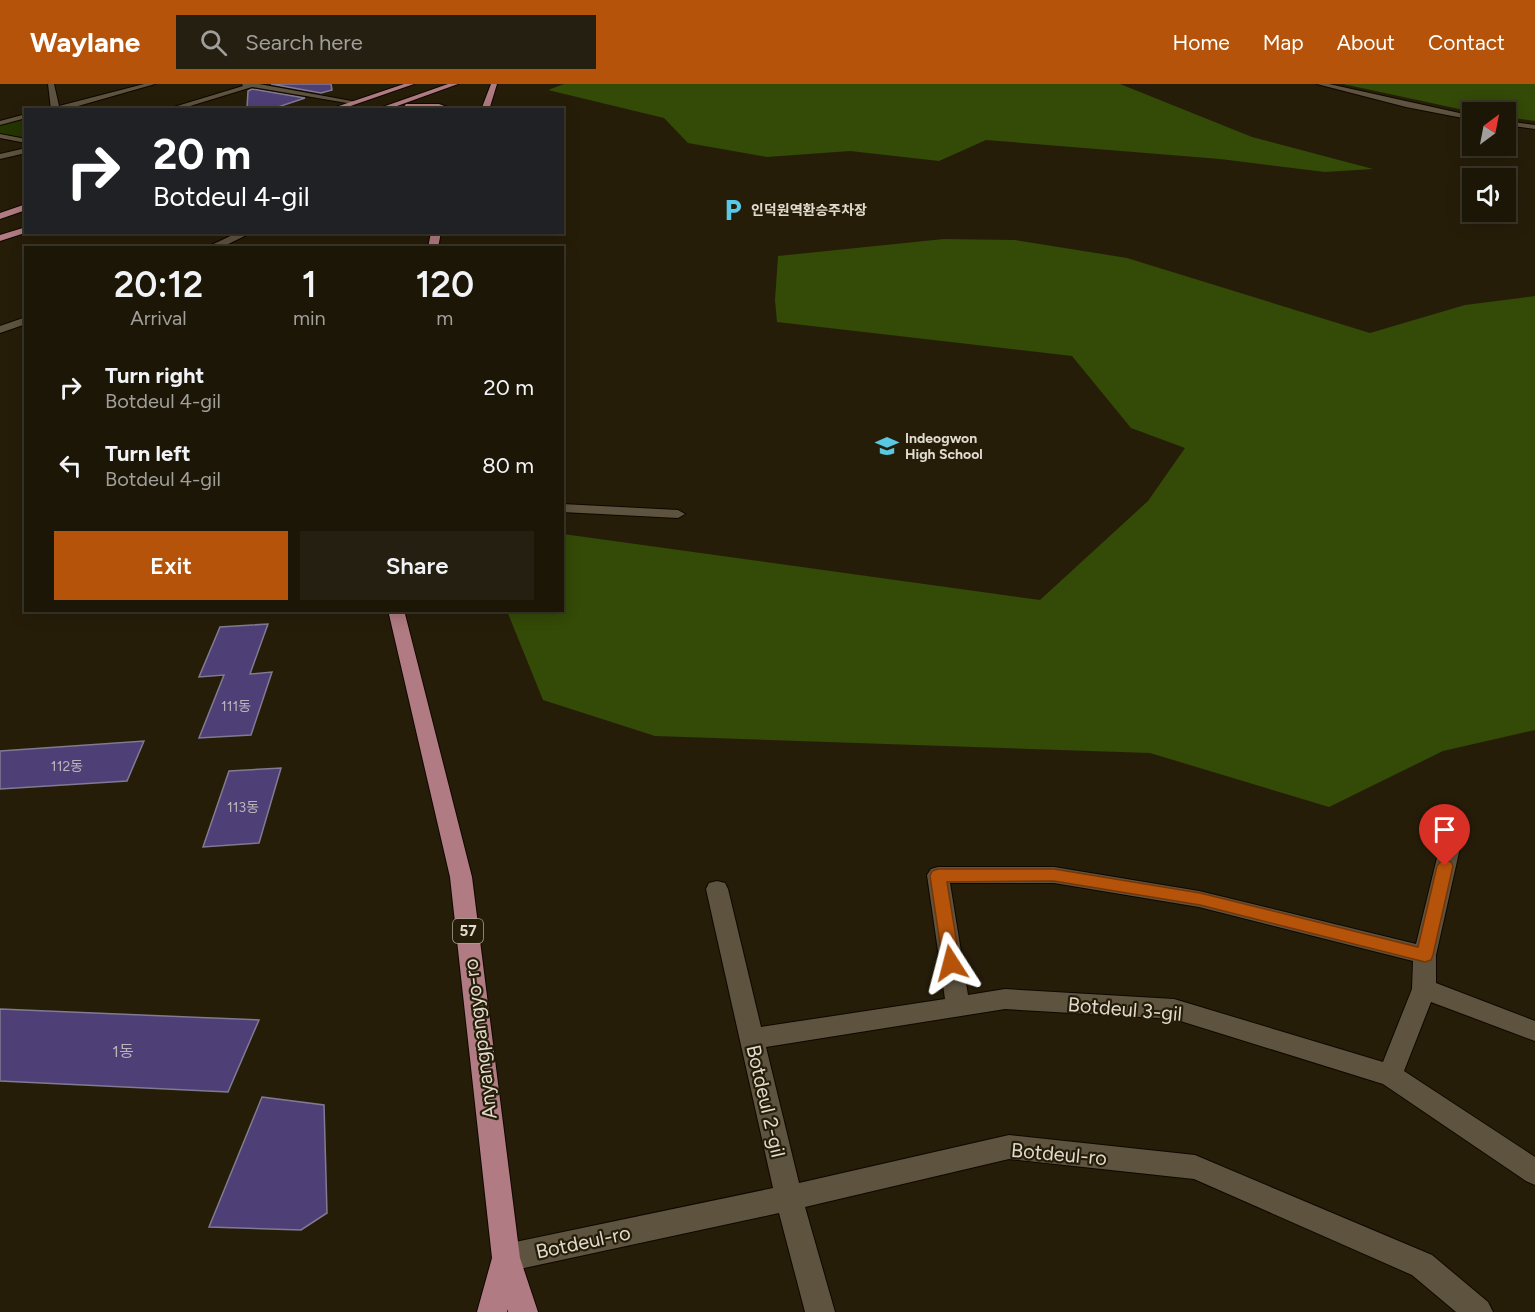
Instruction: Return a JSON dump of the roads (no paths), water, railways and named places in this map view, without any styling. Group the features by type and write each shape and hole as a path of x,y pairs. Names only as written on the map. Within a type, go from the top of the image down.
{"main road":[{"path":"374,96 396,84"},
{"path":"336,108 411,84"},
{"path":"380,108 455,84"},
{"path":"486,108 494,84"},
{"path":"387,108 418,105 438,108"},
{"path":"0,216 24,208"},
{"path":"0,238 24,231"},
{"name":"Anyangpangyo-ro","path":"396,612 461,877 506,1258 523,1312"},
{"name":"Anyangpangyo-ro","path":"492,1312 506,1258"}],"street":[{"path":"51,84 55,108"},
{"path":"59,108 152,84"},
{"path":"174,108 252,84 353,102"},
{"path":"1320,84 1406,105 1462,115"},
{"path":"0,123 24,117"},
{"path":"1516,124 1535,127"},
{"path":"0,136 24,141"},
{"path":"0,157 24,151"},
{"path":"215,246 244,234"},
{"path":"0,330 24,321"},
{"path":"564,508 678,514"},
{"path":"1390,1075 1425,989 1425,955 1456,821"},
{"path":"958,1006 938,876 1054,875 1200,899 1425,955"},
{"name":"Botdeul 2-gil","path":"717,889 789,1198 820,1312"},
{"path":"1425,989 1535,1030"},
{"name":"Botdeul 3-gil","path":"752,1039 1005,999 1174,1010 1390,1075 1535,1172"},
{"name":"Botdeul-ro","path":"506,1258 789,1198 1009,1147 1195,1167 1422,1265 1478,1312"}],"place":[{"name":"인덕원역환승주차장","path":"733,210"},
{"name":"Indeogwon High School","path":"887,446"}]}
